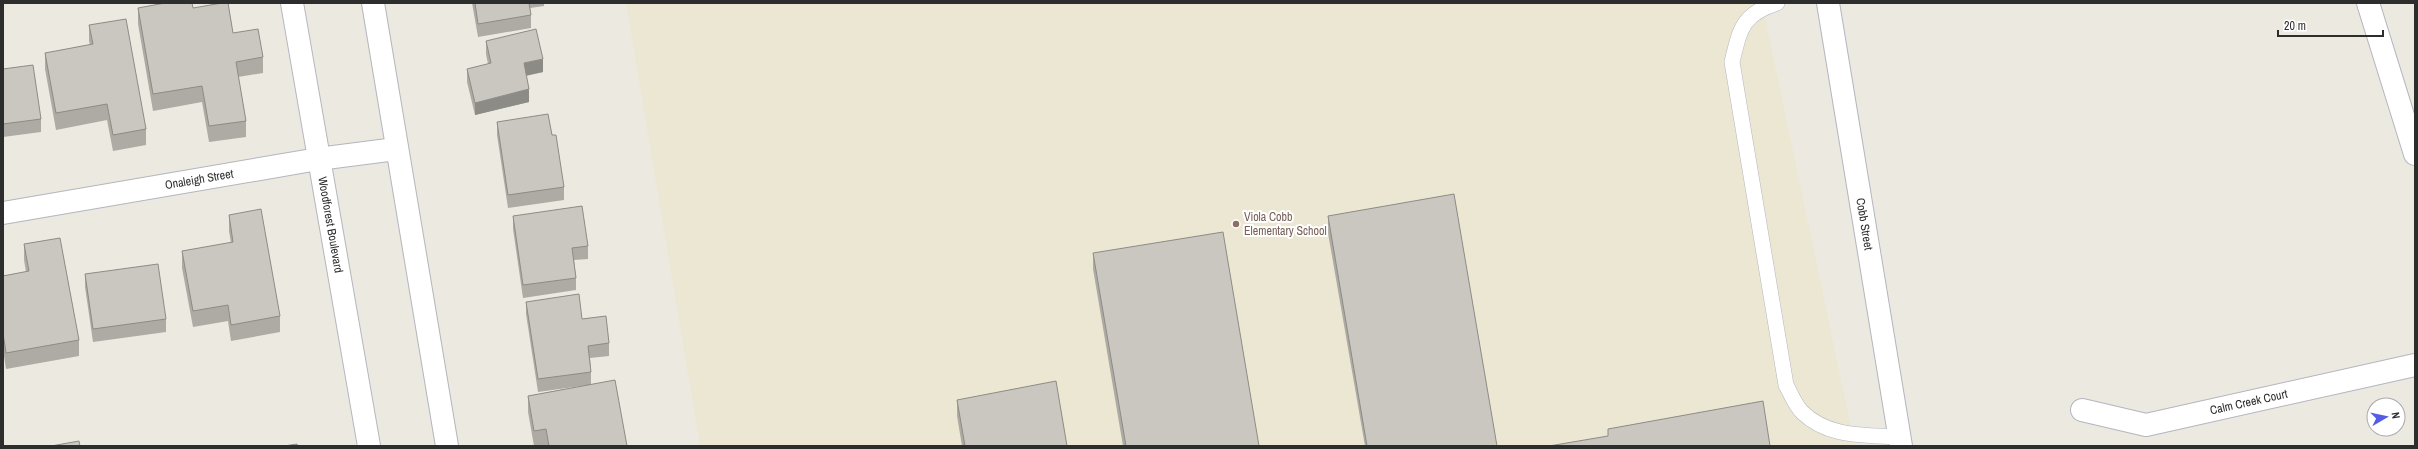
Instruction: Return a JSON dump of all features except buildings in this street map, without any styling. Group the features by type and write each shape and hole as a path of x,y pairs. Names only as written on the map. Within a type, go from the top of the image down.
{"street":[{"name":"Woodforest Boulevard","path":"292,3 369,446"},
{"path":"373,3 396,148 447,446"},
{"name":"Cobb Street","path":"1828,3 1900,442"},
{"path":"2368,3 2415,154"},
{"name":"Onaleigh Street","path":"3,213 318,159 396,148"},
{"name":"Calm Creek Court","path":"2082,410 2146,425 2415,365"}],"lane":[{"path":"1776,3 1759,9 1740,29 1732,62 1786,385 1801,412 1821,427 1844,434 1900,442"}],"shaded area":[{"name":"Viola Cobb Elementary School","path":"626,3 1762,3 1855,446 700,446"}],"place":[{"name":"Viola Cobb Elementary School","path":"1236,224"}]}
